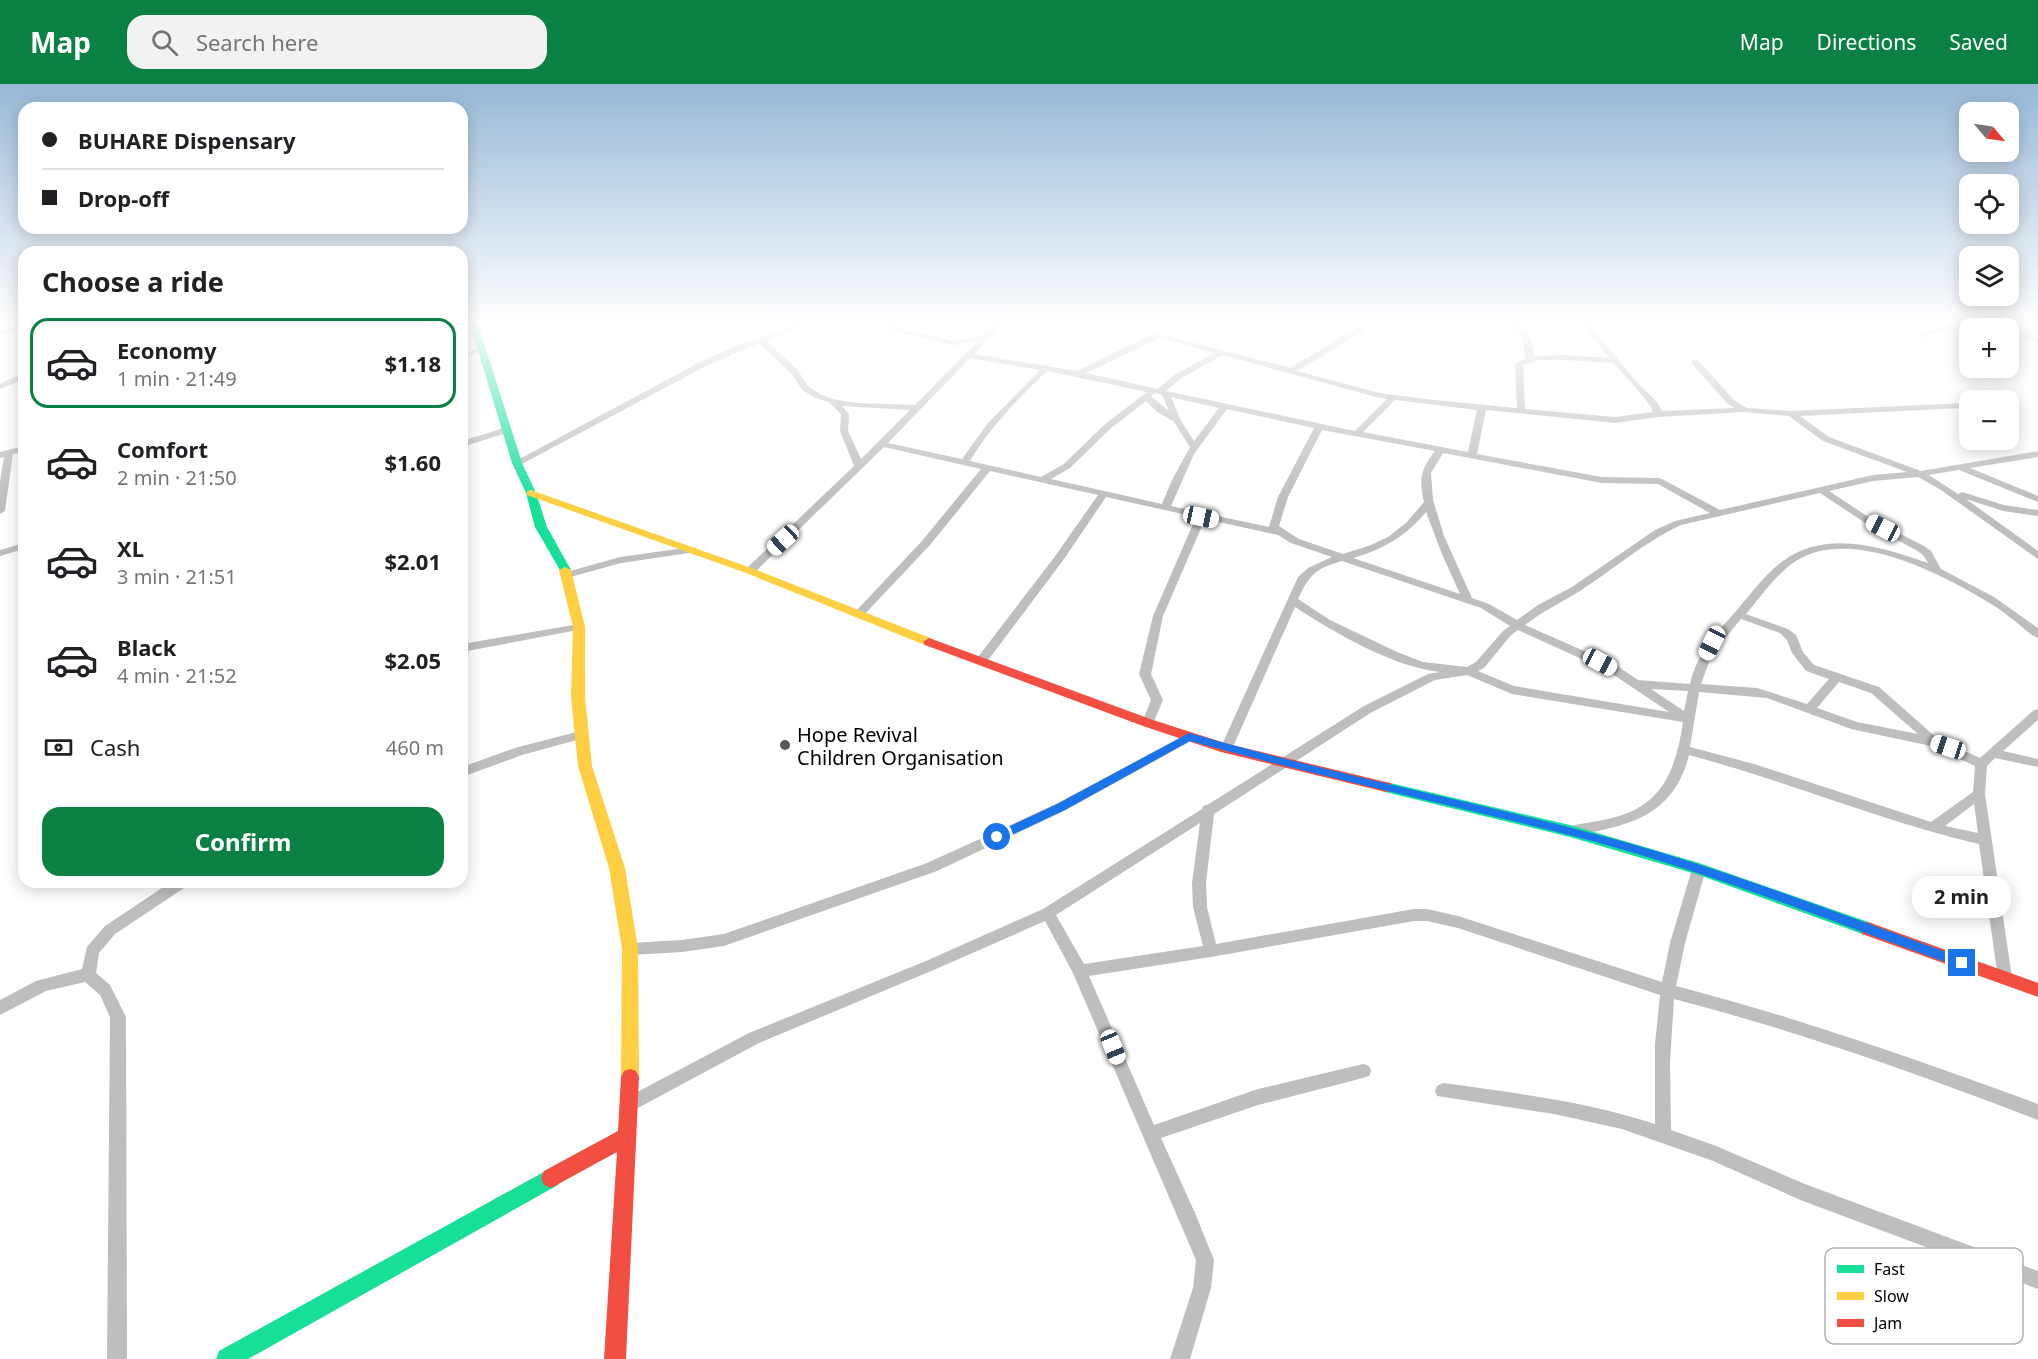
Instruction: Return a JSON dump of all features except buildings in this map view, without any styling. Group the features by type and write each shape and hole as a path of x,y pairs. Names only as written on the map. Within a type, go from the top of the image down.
{"street":[{"path":"493,384 541,527 567,575 579,627 578,697 580,735 585,766 617,868 630,950 630,1104 615,1359"},
{"path":"518,463 664,384"},
{"path":"802,384 815,394 852,406 915,408"},
{"path":"750,571 882,444 940,384"},
{"path":"964,463 975,443 1030,384"},
{"path":"1117,384 1319,427 1602,480 1660,480 1718,513"},
{"path":"1042,480 1067,466 1107,427 1168,384"},
{"path":"1342,384 1393,397 1615,420 1658,414 1744,410 1791,414 1959,405"},
{"path":"1520,384 1521,411"},
{"path":"1633,384 1657,408 1658,414"},
{"path":"1714,384 1731,402 1744,410"},
{"path":"1156,393 1176,418 1193,446"},
{"path":"1156,393 1160,410 1176,418"},
{"path":"1358,434 1393,397"},
{"path":"833,400 845,414 844,431 859,466"},
{"path":"1165,508 1177,475 1193,446 1224,406"},
{"path":"1472,456 1482,408"},
{"path":"1791,414 1826,439 1920,474 1944,488 2038,556"},
{"path":"1319,427 1283,497 1274,527 1281,533 1295,541 1467,597 1517,625 1588,656 1636,683 1688,719"},
{"path":"468,442 507,430"},
{"path":"882,444 1201,517 1281,533"},
{"path":"1440,450 1426,472 1429,502 1442,544 1467,597"},
{"path":"0,511 5,454"},
{"path":"630,1104 764,1034 932,965 1048,913 1359,714 1432,677 1468,671 1487,660 1498,643 1517,625 1542,607 1604,572 1658,532 1678,523 1873,478 1920,474 2036,455"},
{"path":"1961,467 2038,499"},
{"path":"858,615 933,535 987,468"},
{"path":"1944,488 1989,505 2038,513"},
{"path":"1820,489 1870,522 1920,548 1927,553 1936,569"},
{"path":"531,493 750,571 858,615 1189,737 1280,763 1570,831 1699,869 2038,990"},
{"path":"982,660 1060,557 1103,494"},
{"path":"1226,749 1303,577 1313,568 1383,544 1401,533 1429,502"},
{"path":"1148,723 1157,700 1147,679 1145,668 1158,616 1201,517"},
{"path":"1570,831 1640,815 1656,803 1669,788 1685,750 1688,719 1695,687 1702,663 1712,643 1782,565 1803,552 1840,545 1864,548 1936,569 1992,598 2038,634"},
{"path":"0,553 18,548"},
{"path":"567,575 620,560 692,550"},
{"path":"1292,600 1326,622 1403,660 1421,666 1468,671 1512,690 1688,719"},
{"path":"1739,615 1784,632 1792,638 1798,653 1810,668 1875,690 1934,742"},
{"path":"468,647 579,627"},
{"path":"1809,709 1837,677"},
{"path":"1636,683 1757,692 1855,726 1934,742 1981,764"},
{"path":"2005,978 1979,794 1981,764 2038,713"},
{"path":"468,770 519,751 580,735"},
{"path":"630,950 724,940 932,867 1061,807 1189,737"},
{"path":"1685,750 1750,767 1933,828 1985,840"},
{"path":"1992,753 2038,764"},
{"path":"1933,828 1979,794"},
{"path":"1208,809 1199,883 1200,907 1211,951"},
{"path":"1663,1136 1662,1083 1668,991 1679,940 1699,869"},
{"path":"88,975 92,951 110,930 173,888"},
{"path":"1048,913 1080,970 1205,1260 1202,1288 1180,1359"},
{"path":"1080,970 1211,951 1391,918 1427,915 1458,922 1668,991 1754,1012 1914,1065 2038,1112"},
{"path":"0,1008 17,996 49,982 88,975"},
{"path":"88,975 105,990 118,1017 117,1359"},
{"path":"1150,1134 1258,1097 1363,1071"},
{"path":"1443,1090 1554,1106 1622,1121 1716,1154 1803,1192 1953,1248"},
{"path":"231,1358 627,1136"},
{"path":"2023,1274 2038,1280"}],"traffic: fast":[{"path":"492,384 517,463 531,493 541,527 565,570"},
{"path":"1386,787 1570,831 1699,869 1868,929"},
{"path":"227,1359 551,1178"}],"traffic: slow":[{"path":"531,493 750,571 929,642"},
{"path":"565,570 579,627 578,697 585,766 617,868 630,949 630,1077"}],"traffic: jam":[{"path":"929,642 1148,723 1226,749 1386,787"},
{"path":"1868,929 2038,990"},
{"path":"615,1359 630,1077"},
{"path":"551,1178 627,1136"}],"place":[{"name":"Hope Revival Children Organisation","path":"785,745"}],"route":[{"path":"997,837 1061,807 1189,737 1280,763 1529,820 1592,837 1699,869 1962,963"}]}
